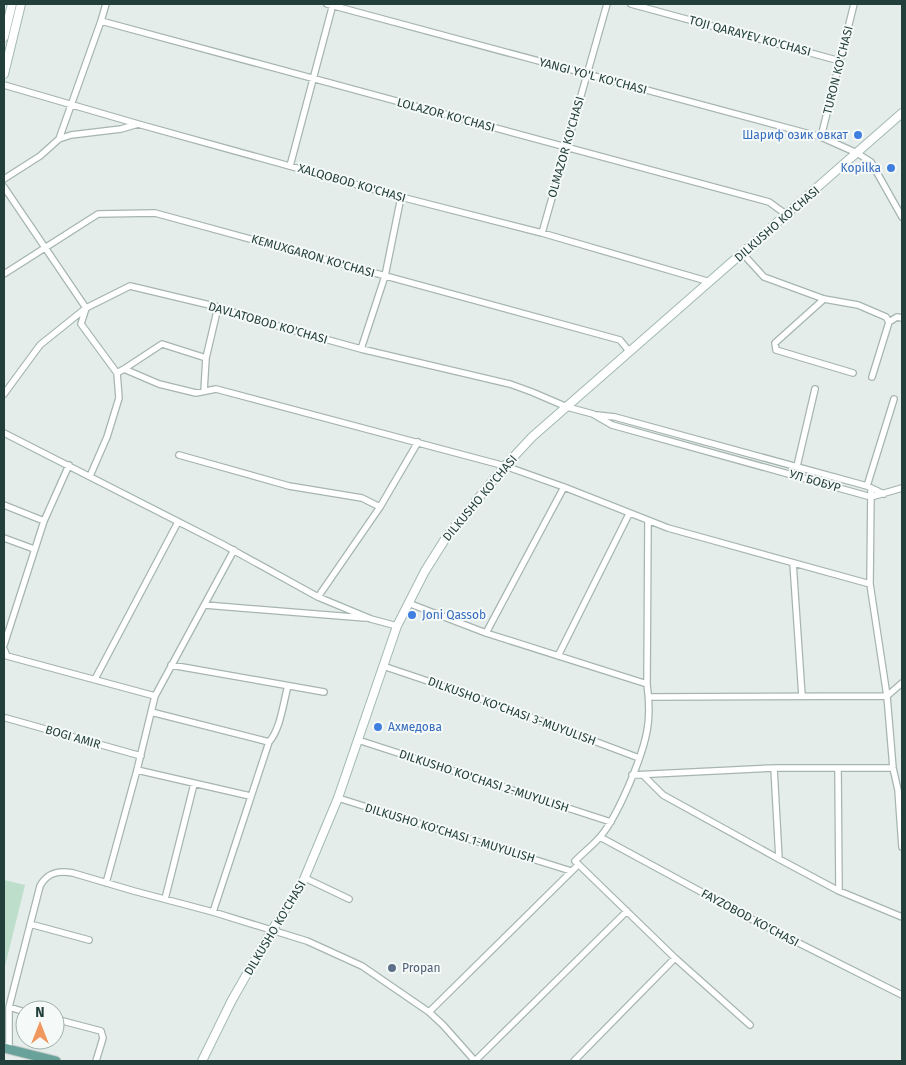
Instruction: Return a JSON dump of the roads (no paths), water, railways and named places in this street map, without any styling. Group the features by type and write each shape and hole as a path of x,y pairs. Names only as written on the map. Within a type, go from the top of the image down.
{"main road":[{"path":"6,1049 56,1061"}],"street":[{"path":"4,74 21,4"},
{"path":"60,139 106,4"},
{"path":"290,166 314,80 331,4"},
{"name":"YANGI YO'L KO'CHASI","path":"331,4 821,137 857,153 871,162 902,217"},
{"name":"OLMAZOR KO'CHASI","path":"542,233 608,4"},
{"name":"TOJI QARAYEV KO'CHASI","path":"631,4 840,60"},
{"name":"TURON KO'CHASI","path":"821,137 854,4"},
{"path":"4,37 9,9"},
{"name":"LOLAZOR KO'CHASI","path":"101,21 769,202 787,215"},
{"path":"4,85 138,124"},
{"name":"DILKUSHO KO'CHASI","path":"202,1061 232,1000 272,930 305,878 338,798 396,626 425,571 447,536 505,466 532,437 902,113"},
{"name":"XALQOBOD KO'CHASI","path":"4,179 40,156 60,139 71,135 121,129 138,124 401,197 542,233 710,282"},
{"path":"4,186 86,308 81,324 117,373 119,398 107,437 90,476"},
{"path":"362,349 384,276 401,197"},
{"name":"KEMUXGARON KO'CHASI","path":"4,274 98,214 155,213 620,340 629,351"},
{"path":"743,254 764,277 824,299 858,305 886,317 889,322"},
{"name":"DAVLATOBOD KO'CHASI","path":"4,394 40,345 86,308 130,286 218,308 362,349 510,384 567,407"},
{"path":"824,299 775,343 776,350 853,373"},
{"path":"204,392 206,358 218,308"},
{"path":"872,377 889,322 897,317 902,318"},
{"path":"117,373 162,344 206,358"},
{"path":"124,369 159,384 196,394 216,388 505,466 668,528 870,584"},
{"path":"797,466 815,389"},
{"path":"894,398 869,487 871,497 870,584 887,696 893,768 901,789 902,847"},
{"name":"УЛ БОБУР","path":"567,407 593,414 612,425 871,497"},
{"path":"593,414 615,417 797,466 869,487 884,495"},
{"path":"4,434 69,465 234,550 318,597 371,619 396,626"},
{"path":"318,597 380,508 418,442"},
{"path":"179,455 289,486 362,498 380,508"},
{"path":"4,645 44,521 69,465"},
{"path":"486,633 564,487"},
{"path":"871,497 884,495 902,488"},
{"path":"4,505 44,521"},
{"path":"558,656 629,514"},
{"path":"648,521 647,684 649,697 647,731 639,758 610,822 600,837 575,861 675,958 750,1025"},
{"path":"95,680 178,522"},
{"path":"4,538 34,549"},
{"path":"106,883 155,696 234,550"},
{"path":"793,563 802,696"},
{"path":"408,603 486,633 647,684"},
{"path":"205,605 371,619"},
{"path":"4,650 6,656 155,696"},
{"path":"171,665 324,692"},
{"name":"DILKUSHO KO'CHASI 3-MUYULISH","path":"384,666 496,704 639,758"},
{"path":"649,697 887,696 902,683"},
{"path":"213,912 250,796 269,742 278,726 288,686"},
{"path":"151,712 269,742"},
{"path":"6,718 140,756"},
{"name":"DILKUSHO KO'CHASI 2-MUYULISH","path":"358,740 610,822"},
{"path":"632,775 774,768 893,768"},
{"path":"774,768 780,859"},
{"path":"838,768 839,891"},
{"path":"137,770 250,796"},
{"path":"643,775 663,795 839,891 902,918"},
{"path":"165,900 194,784"},
{"name":"DILKUSHO KO'CHASI 1-MUYULISH","path":"338,798 571,871"},
{"name":"FAYZOBOD KO'CHASI","path":"600,837 755,921 902,995"},
{"path":"429,1012 578,865"},
{"path":"6,1049 9,1007 40,886 45,877 54,873 68,872 213,912 307,941 362,966 429,1012 475,1061 627,910"},
{"path":"305,878 349,899"},
{"path":"30,924 89,940"},
{"path":"574,1061 675,958"},
{"path":"9,1007 15,1009"},
{"path":"65,1022 101,1031 103,1038 96,1061"}],"place":[{"name":"Шариф озик овкат","path":"858,135"},
{"name":"Kopilka","path":"891,168"},
{"name":"Joni Qassob","path":"412,615"},
{"name":"Ахмедова","path":"378,727"},
{"name":"Propan","path":"392,968"}]}
